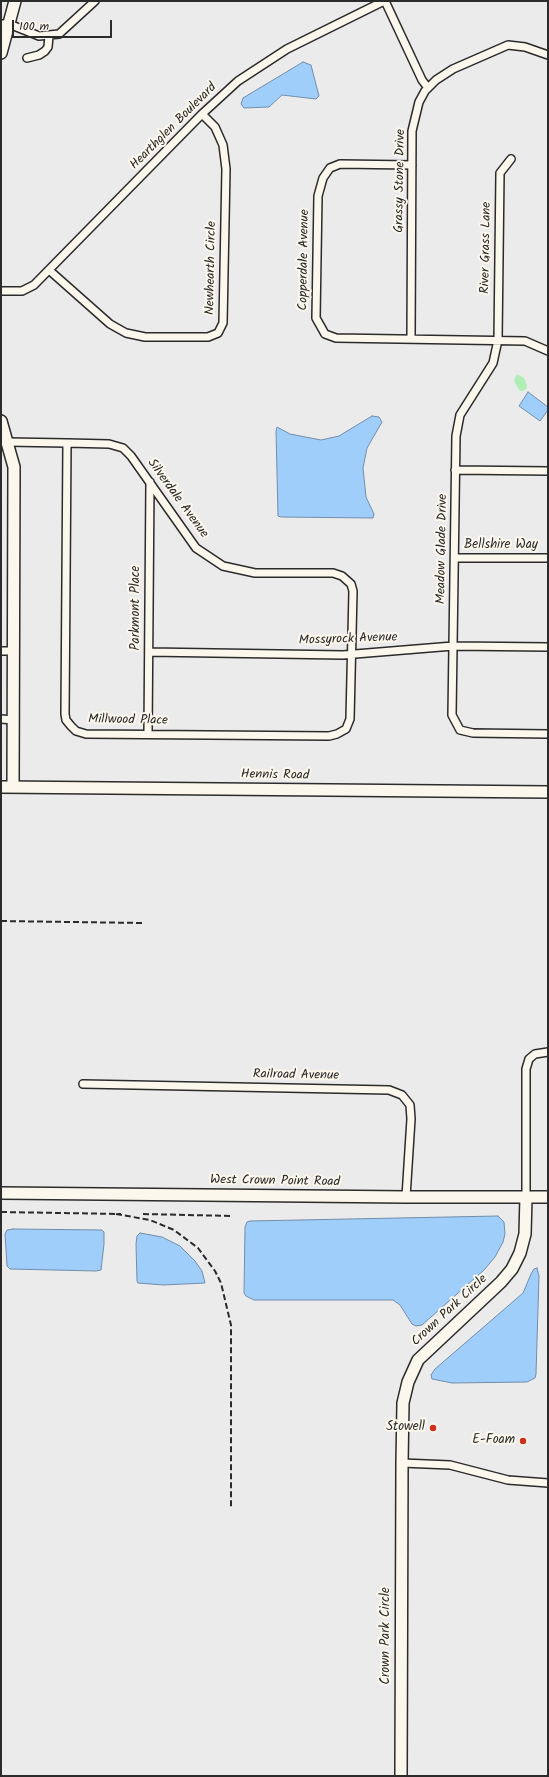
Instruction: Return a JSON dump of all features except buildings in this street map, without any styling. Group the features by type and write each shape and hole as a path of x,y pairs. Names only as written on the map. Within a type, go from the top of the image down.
{"street":[{"path":"1,53 5,24 15,1"},
{"path":"5,24 39,36 59,34 96,1"},
{"path":"384,1 422,80 428,88"},
{"name":"Hearthglen Boulevard","path":"1,291 22,291 34,285 202,114 238,81 287,49 384,1"},
{"path":"27,58 46,52 49,36"},
{"name":"Grassy Stone Drive","path":"411,338 412,131 419,102 428,88 436,80 453,70 508,45 525,47 548,55"},
{"name":"Newhearth Circle","path":"49,270 110,324 126,333 145,337 208,337 218,333 223,324 226,169 223,145 215,127 202,114"},
{"name":"River Grass Lane","path":"498,340 500,173 511,159"},
{"name":"Copperdale Avenue","path":"412,165 340,164 330,168 323,178 318,196 316,318 325,334 336,338 498,340"},
{"path":"498,340 525,341 548,351"},
{"name":"Meadow Glade Drive","path":"498,340 493,363 460,415 456,436 452,715 460,730 472,733 548,734"},
{"path":"1,421 14,467 13,787"},
{"name":"Silverdale Avenue","path":"7,442 109,444 122,448 131,456 196,548 223,566 255,573 333,573 342,576 351,584 353,591 352,655"},
{"name":"Millwood Place","path":"67,443 66,720 76,731 86,734 337,734 346,729 350,719 352,655"},
{"path":"455,470 548,471"},
{"name":"Parkmont Place","path":"148,734 150,482"},
{"name":"Bellshire Way","path":"455,558 548,558"},
{"name":"Mossyrock Avenue","path":"149,652 352,655 453,646 548,647"},
{"path":"1,651 14,651"},
{"path":"1,719 14,720"},
{"name":"Hennis Road","path":"1,787 548,792"},
{"name":"Crown Park Circle","path":"401,1776 403,1403 408,1382 418,1360 501,1282 512,1269 520,1253 525,1234 526,1069 529,1059 535,1054 548,1052"},
{"name":"Railroad Avenue","path":"83,1084 389,1090 402,1095 410,1105 411,1119 406,1197"},
{"name":"West Crown Point Road","path":"1,1194 548,1197"},
{"path":"402,1463 450,1465 508,1480 548,1483"}],"green space":[{"path":"517,374 524,378 527,385 527,388 523,391 520,391 514,380"}],"water":[{"path":"303,62 311,65 319,96 316,99 282,95 269,107 244,108 241,104 243,98"},
{"path":"528,392 548,407 548,410 540,421 519,406"},
{"path":"372,416 379,417 382,422 367,448 363,468 366,497 374,514 373,518 278,516 277,427 290,434 321,440 339,436"},
{"path":"498,1216 504,1222 505,1234 503,1242 495,1257 484,1270 422,1325 416,1326 412,1324 400,1305 393,1300 254,1300 246,1296 244,1293 245,1227 247,1222 250,1221"},
{"path":"7,1230 102,1230 104,1232 104,1244 101,1270 10,1269 7,1266 5,1234"},
{"path":"140,1233 162,1237 180,1246 195,1261 202,1271 205,1283 163,1285 138,1283 136,1244 137,1236"},
{"path":"537,1268 539,1276 535,1378 527,1382 452,1383 432,1379 431,1375 435,1369 523,1293 531,1274 534,1269"}],"railway":[{"path":"1,921 142,923"},
{"path":"1,1212 121,1214"},
{"path":"116,1214 150,1220 174,1230 198,1248 215,1271 221,1283 231,1325 231,1507"},
{"path":"143,1214 233,1216"}],"place":[{"name":"Stowell","path":"433,1428"},
{"name":"E-Foam","path":"523,1441"}]}
